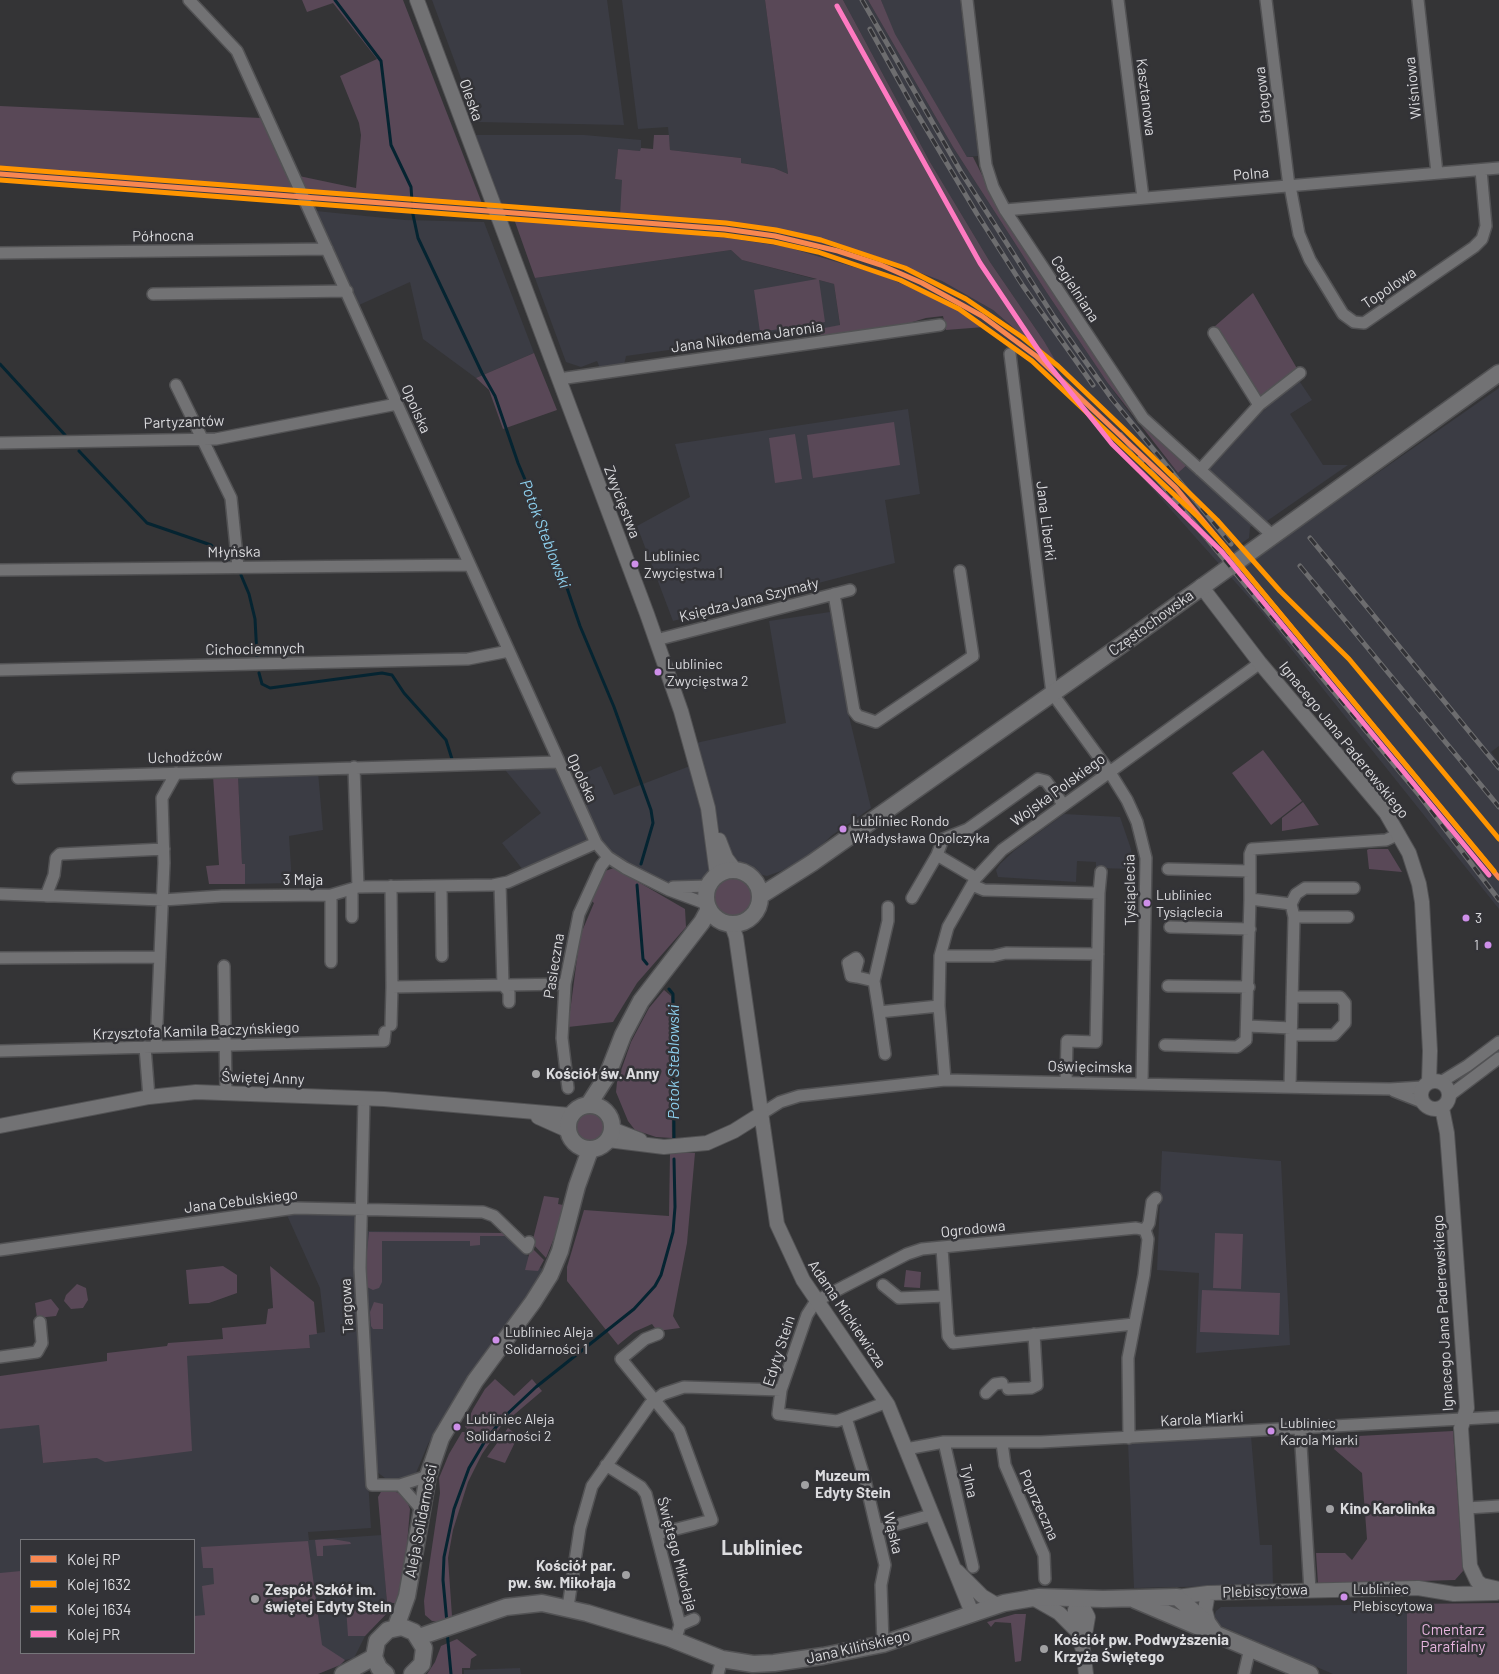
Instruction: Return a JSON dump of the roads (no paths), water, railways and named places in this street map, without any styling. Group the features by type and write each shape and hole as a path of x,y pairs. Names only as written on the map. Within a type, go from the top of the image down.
{"main road":[{"name":"Częstochowska","path":"760,896 1052,693 1499,373"},
{"path":"596,1107 623,1034 663,971 702,922 708,906 713,881 735,870 752,878 758,886 760,896 759,903 752,916 746,920 727,922 710,928 663,971"},
{"name":"Częstochowska","path":"752,878 762,878 800,870"},
{"path":"708,906 727,922"},
{"path":"596,1107 610,1118 610,1134 597,1148 584,1148 573,1142 569,1122 575,1110 596,1107"},
{"name":"Aleja Solidarności","path":"412,1674 422,1664 412,1635 407,1596 428,1476 441,1438 452,1417 550,1275 560,1251 578,1186 584,1148"},
{"path":"1177,1596 1211,1629 1310,1674"},
{"name":"Plebiscytowa","path":"997,1605 1031,1597 1130,1599 1177,1596"},
{"path":"1130,1599 1206,1631 1211,1629"},
{"name":"Jana Kilińskiego","path":"380,1666 377,1641 381,1634 412,1635 448,1631 479,1616 522,1604 542,1603 568,1607 678,1633 724,1665 800,1660 882,1644 997,1605"},
{"path":"343,1674 380,1666"},
{"path":"359,1674 380,1666"}],"street":[{"name":"Opolska","path":"189,0 237,51 347,291 468,565 596,843"},
{"name":"Oleska","path":"417,0 495,211"},
{"name":"Cegielniana","path":"967,0 985,160 993,187 1005,210 1138,411 1154,429 1272,535"},
{"name":"Kasztanowa","path":"1118,0 1143,198"},
{"name":"Głogowa","path":"1266,0 1290,186"},
{"name":"Wiśniowa","path":"1418,0 1437,173"},
{"name":"Polna","path":"1005,210 1499,168"},
{"name":"Topolowa","path":"1290,186 1299,234 1310,260 1341,311 1354,322 1364,323 1474,247 1482,239 1486,226 1481,170"},
{"name":"Zwycięstwa","path":"495,211 656,640 681,711 708,808 726,858 735,870"},
{"name":"Północna","path":"0,253 327,249"},
{"path":"153,294 347,291"},
{"name":"Jana Nikodema Jaronia","path":"559,379 940,325"},
{"path":"1214,333 1259,405"},
{"name":"Jana Liberki","path":"1010,354 1052,693"},
{"path":"1200,470 1259,405 1300,373"},
{"path":"176,385 230,498 238,567"},
{"name":"Partyzantów","path":"0,443 223,438 397,404"},
{"name":"Młyńska","path":"0,570 468,565"},
{"path":"834,594 854,711 858,716 876,722 973,656 960,571"},
{"name":"Ignacego Jana Paderewskiego","path":"1201,586 1260,663 1386,813 1412,859 1420,884 1422,902 1431,1083"},
{"name":"Księdza Jana Szymały","path":"656,640 850,590"},
{"name":"Cichociemnych","path":"0,670 468,659 509,651"},
{"name":"Wojska Polskiego","path":"945,1080 939,1006 940,956 948,927 974,882 1002,850 1260,663"},
{"name":"Tysiąclecia","path":"1052,693 1109,771 1127,800 1137,822 1146,858 1142,1083"},
{"name":"Uchodźców","path":"18,778 558,762"},
{"path":"352,917 355,888 354,767"},
{"path":"149,1097 150,1046 160,957 163,900 162,798 176,773"},
{"path":"912,898 937,855 943,840 968,829 1038,779 1046,781 1063,804"},
{"name":"Zwycięstwa","path":"708,808 713,881"},
{"path":"1165,1045 1238,1047 1246,1040 1249,987 1250,851 1257,847 1386,840 1399,834"},
{"path":"596,843 608,857 625,868 708,906"},
{"name":"3 Maja","path":"0,894 163,900 230,896 331,896 355,888 500,884 596,843"},
{"path":"46,896 54,875 56,858 60,854 164,849"},
{"path":"937,855 984,890 1099,893"},
{"name":"Pasieczna","path":"568,1088 562,1038 565,984 578,914 601,866 608,857"},
{"path":"1168,869 1250,871"},
{"path":"1066,1082 1067,1041 1096,1042 1101,872"},
{"path":"660,885 691,888 713,881"},
{"path":"500,884 503,985 509,992 509,1002"},
{"path":"391,886 392,987 565,984"},
{"path":"441,886 442,956"},
{"path":"1290,1088 1294,917 1291,904 1296,894 1305,888 1354,888"},
{"path":"331,896 331,962"},
{"path":"1250,899 1291,904"},
{"path":"884,1054 874,981 888,921 888,907"},
{"path":"1294,917 1348,918"},
{"name":"Adama Mickiewicza","path":"727,922 736,937 775,1219 796,1268 816,1301 887,1402 972,1613"},
{"path":"1170,927 1250,929"},
{"path":"940,956 993,956 1006,953 1098,954"},
{"path":"0,958 160,957"},
{"path":"224,966 226,1093"},
{"path":"857,977 874,981"},
{"path":"1168,986 1249,987"},
{"name":"Krzysztofa Kamila Baczyńskiego","path":"0,1051 384,1041 388,1029 392,987"},
{"path":"1248,1026 1332,1036 1345,1023 1345,1003 1340,997 1292,997"},
{"path":"879,1012 939,1006"},
{"path":"1422,1102 1421,1094 1431,1083 1467,1066 1499,1042"},
{"path":"1450,1095 1499,1058"},
{"name":"Oświęcimska","path":"761,1114 776,1104 797,1097 945,1080 1390,1089 1431,1083"},
{"path":"1390,1089 1422,1102 1431,1109 1442,1108 1448,1103 1450,1095 1448,1087 1431,1083"},
{"name":"Świętej Anny","path":"0,1126 178,1093 226,1093 431,1102 528,1112 569,1122"},
{"name":"Targowa","path":"364,1098 361,1296 372,1485 400,1485 428,1476"},
{"name":"Ignacego Jana Paderewskiego","path":"1442,1108 1447,1133 1467,1399 1467,1408 1461,1428 1470,1566"},
{"path":"610,1134 647,1144 680,1147 706,1143 734,1132 761,1114"},
{"path":"1129,1438 1128,1358 1148,1242 1148,1234 1145,1230 1149,1223 1152,1202 1156,1198"},
{"name":"Jana Cebulskiego","path":"0,1250 295,1208 362,1211 483,1212 494,1216 527,1248 529,1242"},
{"name":"Ogrodowa","path":"816,1301 907,1254 922,1249 1136,1228 1145,1230"},
{"path":"942,1248 948,1336 953,1342 1134,1324"},
{"path":"883,1286 899,1298 945,1296"},
{"name":"Edyty Stein","path":"816,1301 806,1315 781,1390 778,1414 834,1421 846,1418"},
{"path":"0,1357 37,1352 42,1343 40,1322"},
{"path":"657,1534 712,1520 680,1433 621,1359 645,1340 658,1334"},
{"path":"986,1393 995,1384 1031,1388 1037,1385 1034,1334"},
{"path":"568,1607 580,1528 592,1486 654,1400 670,1391 684,1387 781,1390"},
{"path":"846,1418 887,1402"},
{"name":"Karola Miarki","path":"906,1449 944,1442 1002,1443 1129,1438 1499,1417"},
{"name":"Wąska","path":"846,1418 885,1564 883,1577 882,1644"},
{"path":"1300,1429 1310,1590"},
{"name":"Tylna","path":"944,1442 973,1567"},
{"name":"Poprzeczna","path":"1002,1443 1005,1465 1044,1555 1045,1579"},
{"name":"Świętego Mikołaja","path":"606,1465 644,1490 657,1534 678,1633"},
{"path":"400,1485 421,1509"},
{"path":"1466,1508 1499,1506"},
{"path":"877,1530 932,1515"},
{"name":"Adama Mickiewicza","path":"952,1564 976,1591 997,1605"},
{"path":"1418,1588 1456,1587 1465,1581 1470,1566"},
{"path":"1470,1566 1477,1581 1482,1585 1499,1591"},
{"name":"Plebiscytowa","path":"1177,1596 1208,1593 1418,1588 1454,1594 1499,1591"},
{"path":"1208,1593 1205,1610 1211,1629"},
{"path":"952,1621 963,1594"},
{"path":"1031,1597 1058,1613 1076,1629"},
{"path":"1079,1599 1088,1617"},
{"path":"1079,1599 1074,1615 1076,1629 1083,1650 1086,1674"},
{"path":"1083,1650 1088,1617 1103,1599"},
{"path":"678,1633 694,1619"},
{"path":"1244,1674 1250,1648"}],"waterway":[{"name":"Potok Steblowski","path":"335,0 381,61 391,145 411,187 412,201"},
{"name":"Potok Steblowski","path":"412,210 418,238 482,373 495,396 518,463 551,541 580,626 614,707 651,810 653,823 641,864"},
{"path":"0,364 65,435"},
{"path":"79,451 147,523 211,545 228,561"},
{"path":"241,575 249,594 255,619 257,656"},
{"path":"259,673 262,684 270,688 382,673 392,675 404,693 446,740 452,759"},
{"name":"Potok Steblowski","path":"637,885 643,959 647,964"},
{"name":"Potok Steblowski","path":"669,989 673,994 674,1138"},
{"name":"Potok Steblowski","path":"447,1623 443,1580 444,1557 454,1509 469,1468 485,1441 504,1417 536,1387 634,1309 655,1286 661,1275 673,1232 675,1207 674,1159"},
{"name":"Potok Steblowski","path":"447,1631 451,1674"}],"railway":[{"path":"862,0 961,172 1054,317 1112,399 1231,544"},
{"path":"870,29 912,105 977,214 1023,286 1093,385"},
{"path":"1121,435 1419,795 1499,900"},
{"path":"1310,538 1499,768"},
{"path":"1300,566 1499,807"}],"rail line":[{"name":"PR","path":"837,6 980,263 1045,360 1112,444 1222,552 1489,875"},
{"name":"1634","path":"0,168 726,223 776,230 821,240 905,268 966,299 1022,337 1058,366 1125,430 1217,520 1280,591 1349,659 1499,839"},
{"name":"RP","path":"0,174 725,229 775,236 838,251 881,265 922,283 982,316 1036,356 1176,488 1499,878"},
{"name":"1632","path":"0,180 724,235 774,242 818,252 900,280 959,309 1032,361 1198,517 1226,548 1494,871"}],"place":[{"name":"Lubliniec Zwycięstwa 1","path":"635,564"},
{"name":"Lubliniec Zwycięstwa 2","path":"658,672"},
{"name":"Lubliniec Rondo Władysława Opolczyka","path":"843,829"},
{"name":"Lubliniec Tysiąclecia","path":"1147,903"},
{"name":"3","path":"1466,918"},
{"name":"1","path":"1488,945"},
{"name":"Kościół św. Anny","path":"536,1074"},
{"name":"Lubliniec Aleja Solidarności 1","path":"496,1340"},
{"name":"Lubliniec Aleja Solidarności 2","path":"457,1427"},
{"name":"Lubliniec Karola Miarki","path":"1271,1431"},
{"name":"Muzeum Edyty Stein","path":"805,1485"},
{"name":"Kino Karolinka","path":"1330,1509"},
{"name":"Kościół par. pw. św. Mikołaja","path":"626,1575"},
{"name":"Lubliniec Plebiscytowa","path":"1344,1597"},
{"name":"Zespół Szkół im. świętej Edyty Stein","path":"255,1599"},
{"name":"Kościół pw. Podwyższenia Krzyża Świętego","path":"1044,1649"}],"district":[{"name":"Lubliniec","path":"762,1548"}],"park label":[{"name":"Cmentarz Parafialny","path":"1453,1638"}]}
